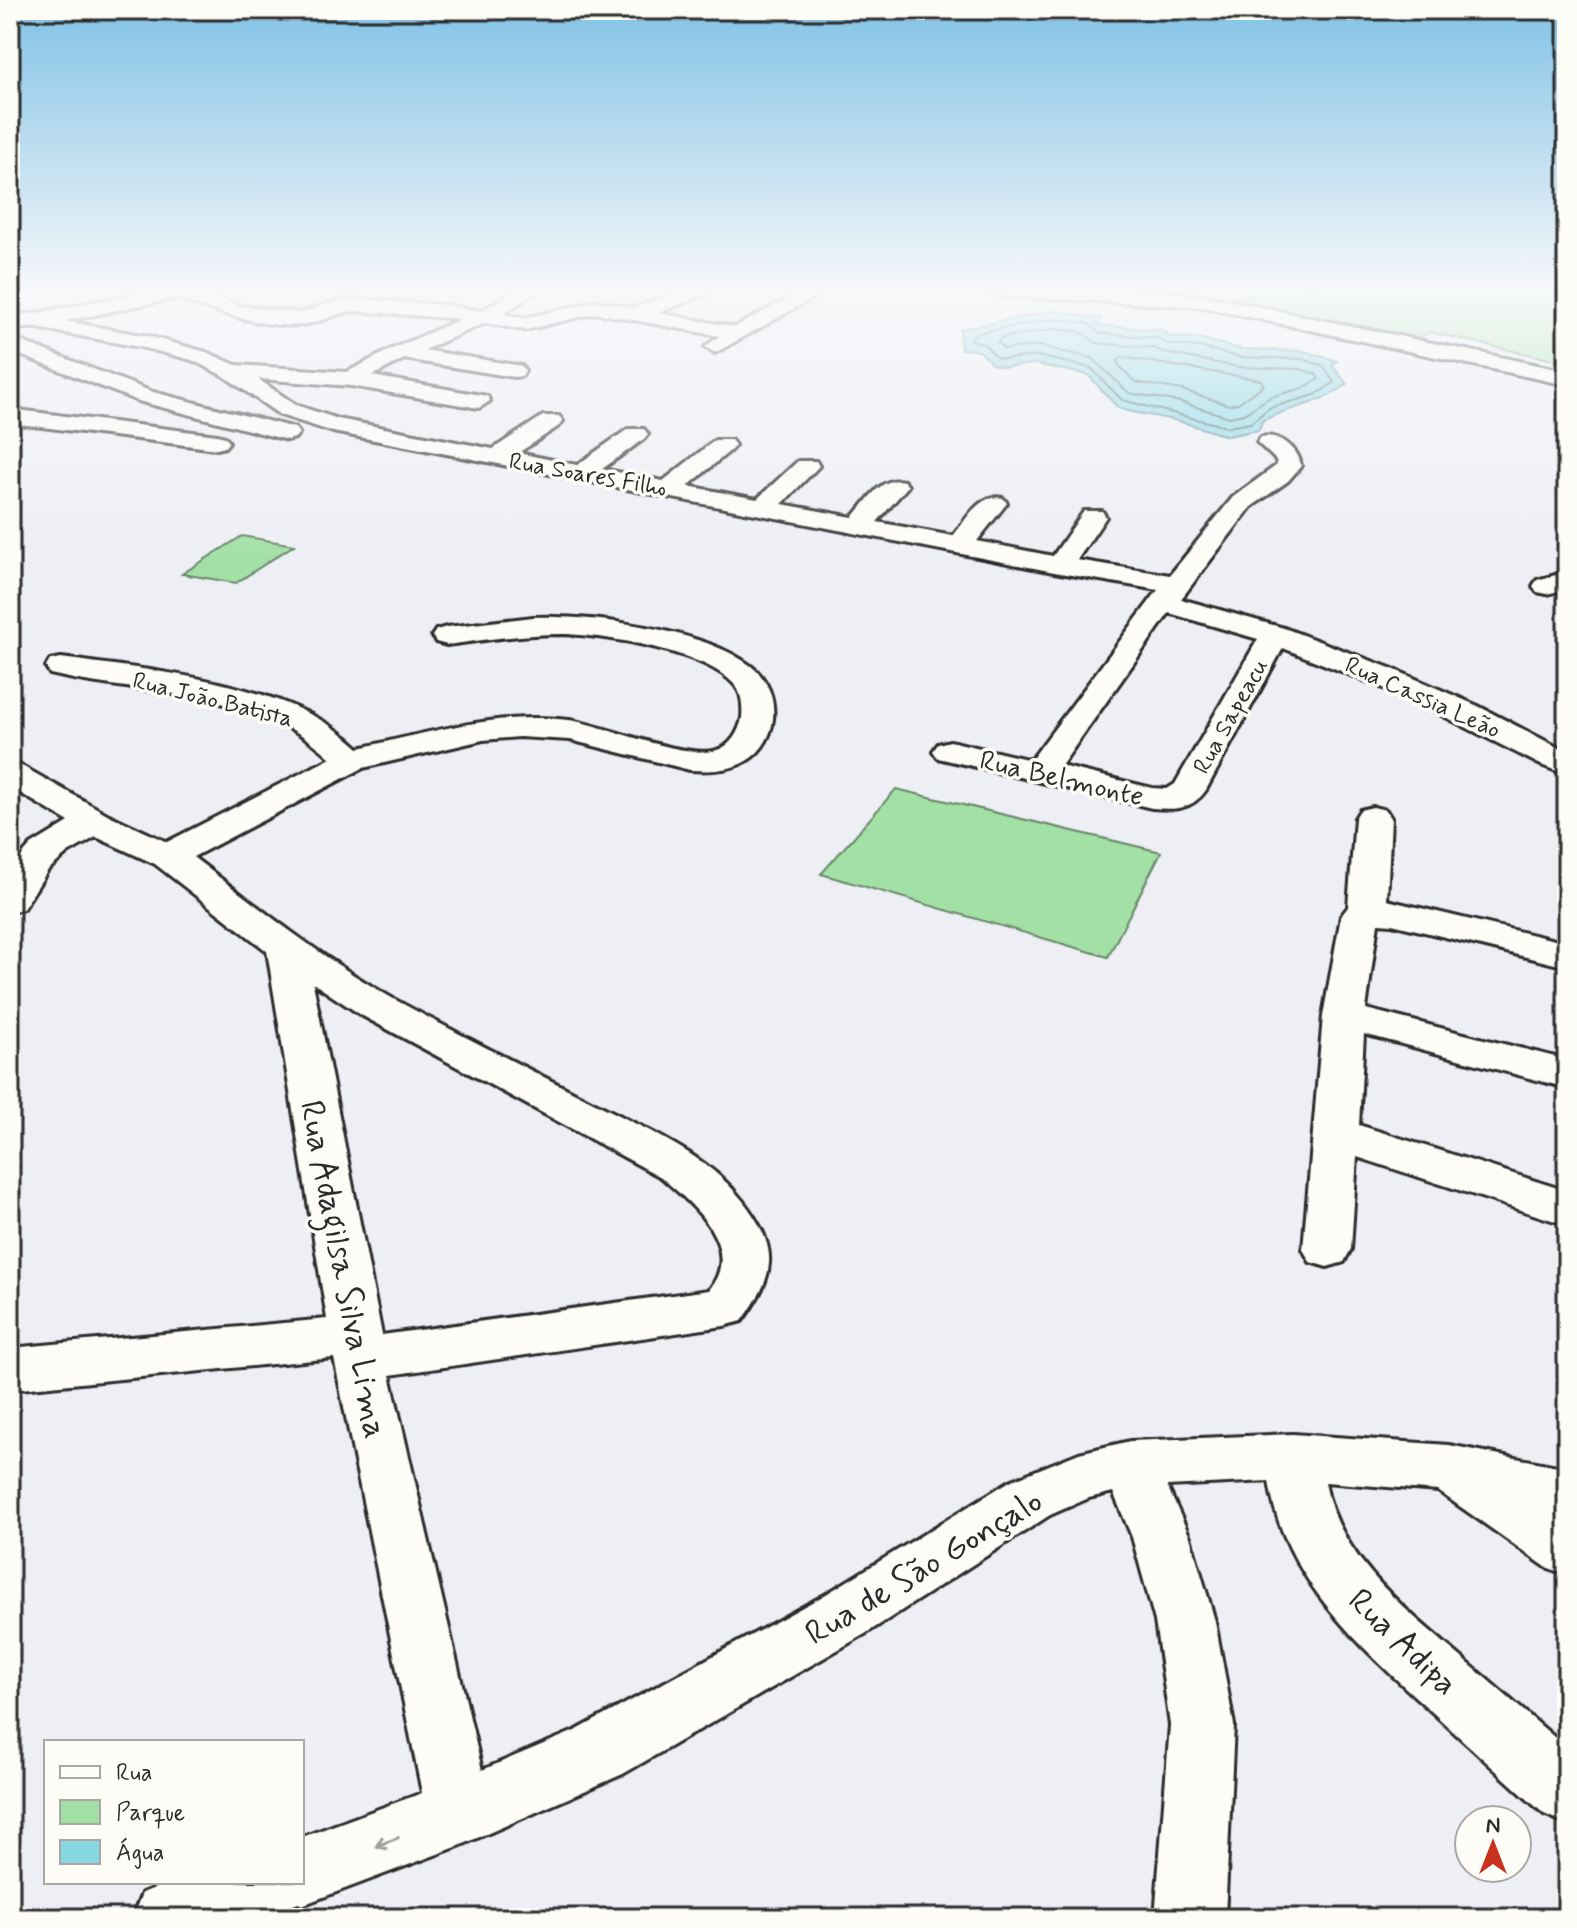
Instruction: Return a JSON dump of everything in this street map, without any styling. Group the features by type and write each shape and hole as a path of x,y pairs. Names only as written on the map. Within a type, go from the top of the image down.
{"street":[{"path":"96,379 287,433"},
{"name":"Rua Soares Filho","path":"243,379 272,401 305,416 410,440 1060,565 1170,594 1246,625 1271,644"},
{"path":"351,379 479,401 410,440"},
{"path":"10,416 217,442"},
{"path":"496,457 551,421"},
{"path":"581,473 636,434"},
{"path":"1039,773 1142,629 1242,502 1253,491 1284,473 1289,466 1288,458 1269,442"},
{"path":"669,489 723,445"},
{"path":"764,507 807,466"},
{"path":"860,526 895,486"},
{"path":"960,545 994,503"},
{"path":"1060,565 1093,517"},
{"path":"168,856 352,760 433,740 519,727 570,730 690,760 726,759 745,746 754,731 761,706 757,690 740,671 702,653 632,631 593,624 544,624 447,636"},
{"name":"Rua Sapeacu","path":"1142,629 1271,644 1189,790 1174,800"},
{"name":"Rua Cassia Leão","path":"1271,644 1361,667 1453,706 1567,765"},
{"name":"Rua João Batista","path":"61,667 136,678 256,706 305,723 332,740 352,760"},
{"name":"Rua Belmonte","path":"950,751 1152,798 1174,800"},
{"path":"10,773 96,823 168,856 286,947 376,1006 677,1166 714,1197 736,1228 743,1250 744,1275 724,1307 358,1347 10,1369"},
{"path":"1327,1249 1344,1016 1358,920 1367,911 1373,818"},
{"path":"10,901 20,879 36,858 57,842 96,823"},
{"path":"1367,911 1392,912 1567,955"},
{"name":"Rua Adagilsa Silva Lima","path":"286,947 358,1347 459,1813"},
{"path":"1344,1016 1567,1074"},
{"path":"1334,1133 1567,1208"},
{"name":"Rua de São Gonçalo","path":"304,1870 459,1813 600,1752 844,1615 1030,1498 1079,1477 1130,1464 1293,1457 1449,1468 1567,1492"},
{"name":"Rua Adipa","path":"1293,1457 1300,1501 1320,1548 1353,1596 1394,1638 1567,1791"},
{"path":"1130,1464 1161,1537 1185,1621 1202,1725 1190,1918"},
{"path":"1449,1468 1567,1549"},
{"path":"167,1918 266,1884"}],"green space":[{"path":"242,536 294,545 236,583 182,574"},
{"path":"896,789 1161,852 1108,957 821,874"}],"water":[{"path":"1092,379 1343,379 1347,384 1327,397 1262,421 1259,430 1227,436 1175,420 1118,408"}]}
